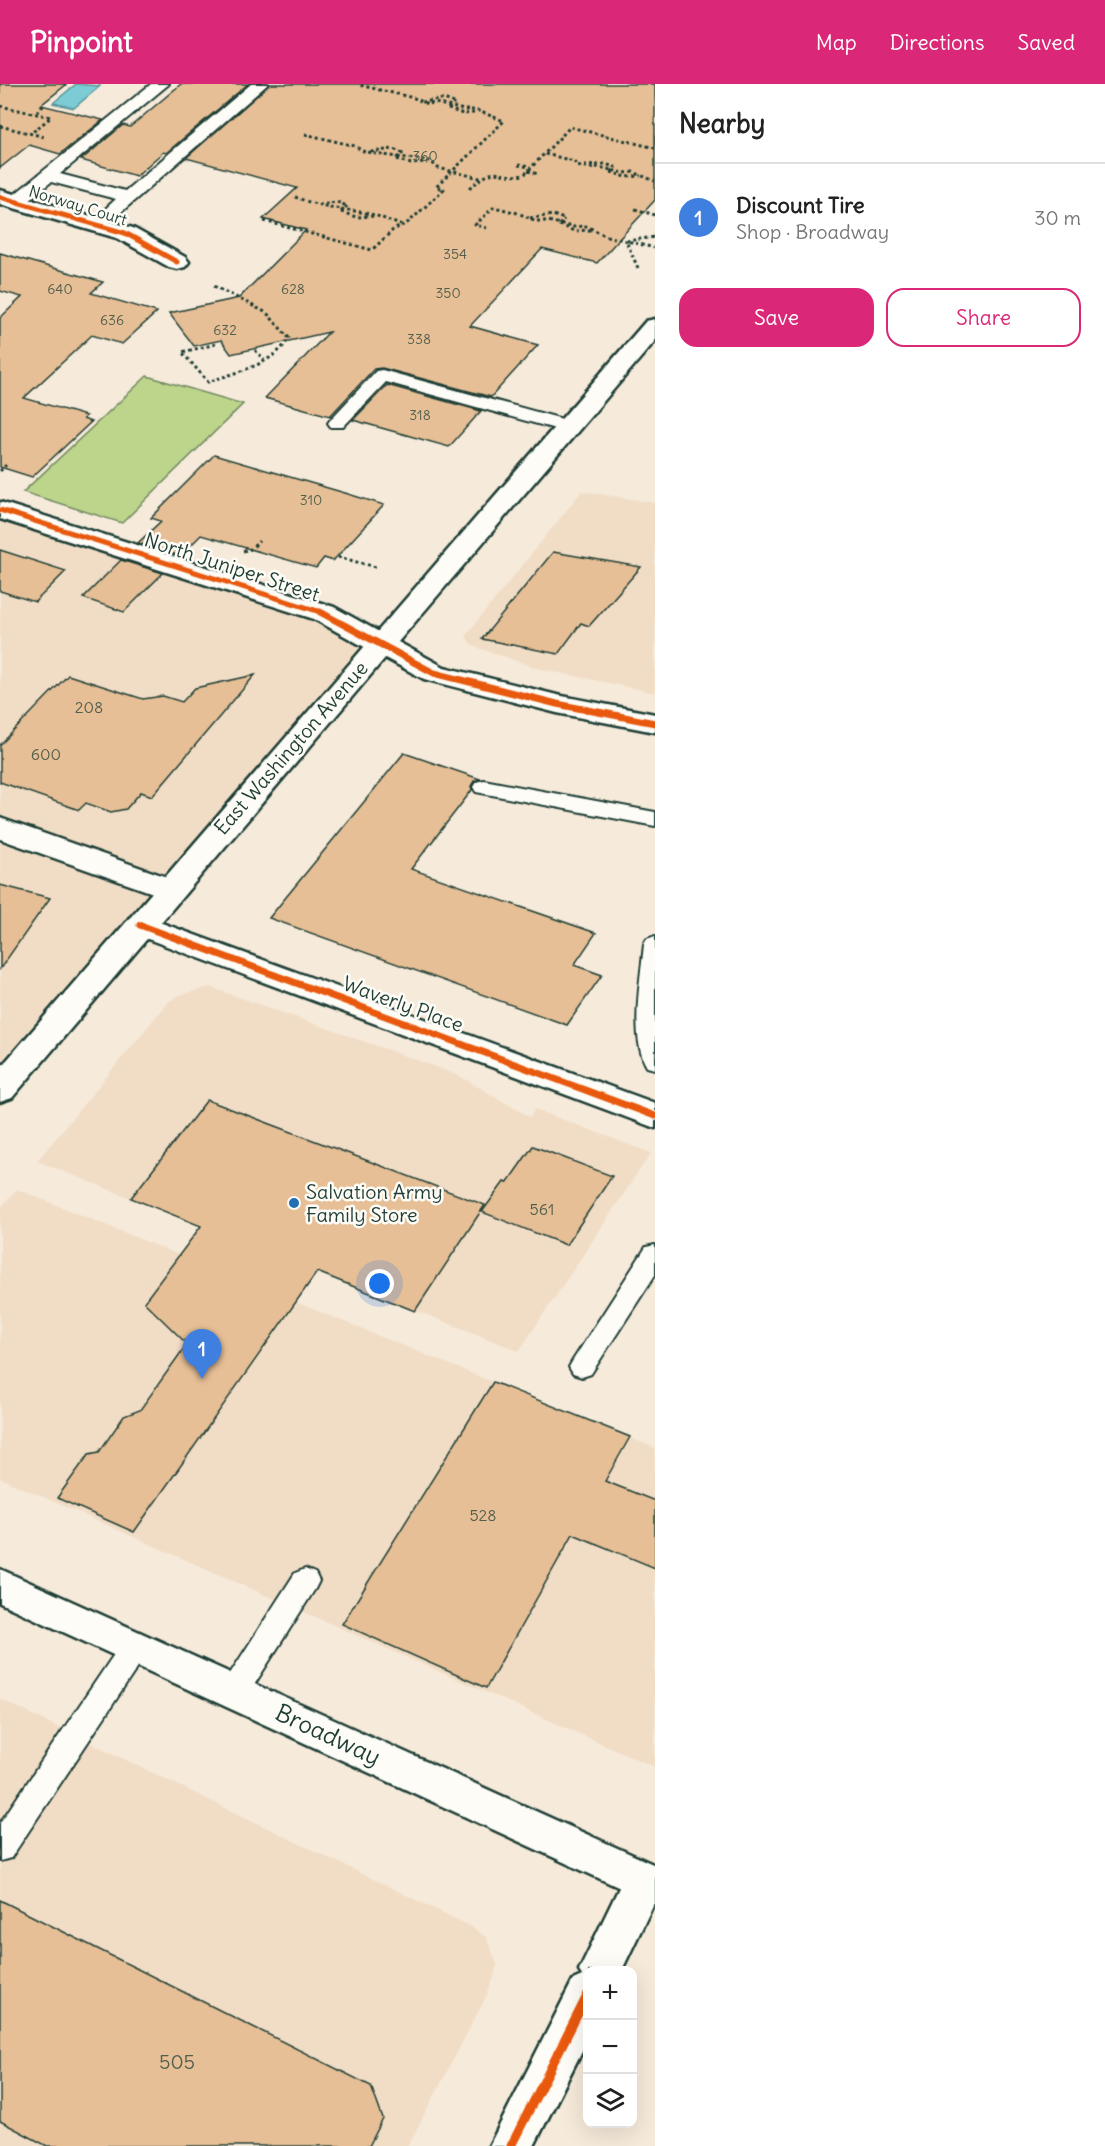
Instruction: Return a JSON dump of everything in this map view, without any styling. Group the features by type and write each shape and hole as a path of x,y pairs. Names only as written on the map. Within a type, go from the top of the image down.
{"main road":[{"name":"Norway Court","path":"9,199 125,232 177,262"},
{"name":"East Washington Avenue","path":"0,1090 655,326"},
{"name":"North Juniper Street","path":"0,510 324,614 434,673 557,704 655,723"},
{"path":"0,828 170,889"},
{"name":"Waverly Place","path":"140,925 655,1116"},
{"name":"Broadway","path":"0,1585 650,1883"},
{"path":"603,1966 650,1883"},
{"path":"512,2146 583,2005"}],"lane":[{"path":"9,199 49,176 161,84"},
{"path":"97,224 260,84"},
{"path":"49,176 128,197"},
{"path":"337,423 382,375 570,427"},
{"path":"484,788 655,819"},
{"path":"655,944 649,1030 655,1061"},
{"path":"582,1367 655,1254"},
{"path":"234,1692 305,1581"},
{"path":"0,1848 135,1647"}],"path":[{"path":"264,221 372,250 393,230 409,222 444,189 436,187 504,121 481,112 419,102 414,98 359,85"},
{"path":"419,102 444,99 454,103 448,108 463,114 481,112"},
{"path":"0,106 33,114 44,105"},
{"path":"30,134 51,117 36,112"},
{"path":"0,126 48,138"},
{"path":"470,188 492,171 502,171 515,176 524,175 570,128 655,148"},
{"path":"304,134 355,146 367,152 431,162 438,168 480,178"},
{"path":"367,152 393,149 403,153 397,159 411,164 431,162"},
{"path":"544,154 574,161 579,165 624,173 633,172 655,181"},
{"path":"579,165 604,164 616,167 611,172 626,177 642,176"},
{"path":"518,165 531,168"},
{"path":"527,171 538,174"},
{"path":"295,197 311,205 377,216 402,225"},
{"path":"311,205 337,202 347,206 341,212 356,217 377,216"},
{"path":"487,228 475,225 494,207 518,213 527,218 594,229 607,236 655,248"},
{"path":"634,209 655,214"},
{"path":"527,218 553,215 564,219 559,225 574,231 594,229"},
{"path":"626,241 655,237"},
{"path":"626,241 638,268"},
{"path":"214,286 267,313 289,338 282,348 264,360 208,382 182,352 218,344"},
{"path":"255,350 264,360"},
{"path":"0,471 6,465"},
{"path":"237,550 251,549 259,541"},
{"path":"338,557 376,567"}],"shaded area":[{"path":"582,491 655,503 655,693 541,669 481,649 470,643 466,635"},
{"path":"0,510 324,613 380,644 0,1090"},
{"path":"210,987 442,1069 463,1078 530,1117 535,1109 651,1153 519,1351 37,1161 168,1002 179,995"},
{"path":"17,1189 655,1448 655,1767 0,1478 0,1209"},
{"path":"0,1699 470,1926 486,1937 497,1964 494,1977 487,1995 408,2146 0,2146"}],"green space":[{"path":"147,376 243,404 122,523 23,492"}],"water":[{"path":"76,84 100,86 74,108 53,103"}],"building":[{"path":"0,84 67,84 41,105 103,120 60,154 29,145 0,168"},
{"path":"181,84 248,84 136,176 81,160 123,125 130,127"},
{"path":"270,84 655,84 655,200 597,263 542,249 470,326 538,345 491,397 382,368 374,369 330,416 265,398 329,332 231,354 221,340 194,346 169,313 239,298 306,230 263,219 297,188 186,158"},
{"path":"0,253 103,282 91,293 157,312 122,344 92,335 24,398 86,416 83,419 91,422 32,477 0,467 0,318 22,297 0,291"},
{"path":"387,385 481,411 449,447 353,420"},
{"path":"214,455 384,505 333,561 324,558 316,568 201,535 180,556 138,543 161,521 151,518"},
{"path":"0,550 66,571 35,602 0,591"},
{"path":"553,552 641,567 589,626 581,623 558,654 482,639"},
{"path":"121,560 163,573 124,612 83,598"},
{"path":"68,675 143,699 163,696 182,702 195,688 255,675 152,796 141,792 126,809 111,812 86,803 79,810 0,782 0,745"},
{"path":"404,753 480,779 474,781 471,786 472,790 411,869 596,933 574,965 602,975 567,1025 269,918"},
{"path":"0,885 50,898 0,969"},
{"path":"207,1100 485,1205 415,1311 317,1272 134,1532 57,1498 89,1454 99,1452 124,1416 140,1410 187,1344 144,1302 201,1226 131,1198"},
{"path":"533,1146 612,1176 566,1245 482,1212 504,1182 507,1183"},
{"path":"493,1382 630,1437 605,1481 655,1501 655,1568 573,1534 486,1688 342,1624"},
{"path":"0,1900 371,2086 383,2119 369,2146 47,2146 0,2121"}],"cycle path":[{"path":"0,197 125,233 177,262"},
{"path":"0,510 324,613 434,673 557,704 655,723"},
{"path":"140,925 655,1116"},
{"path":"511,2146 583,2004"}],"place":[{"name":"Salvation Army Family Store","path":"294,1203"},
{"name":"Discount Tire","path":"202,1379"}]}
